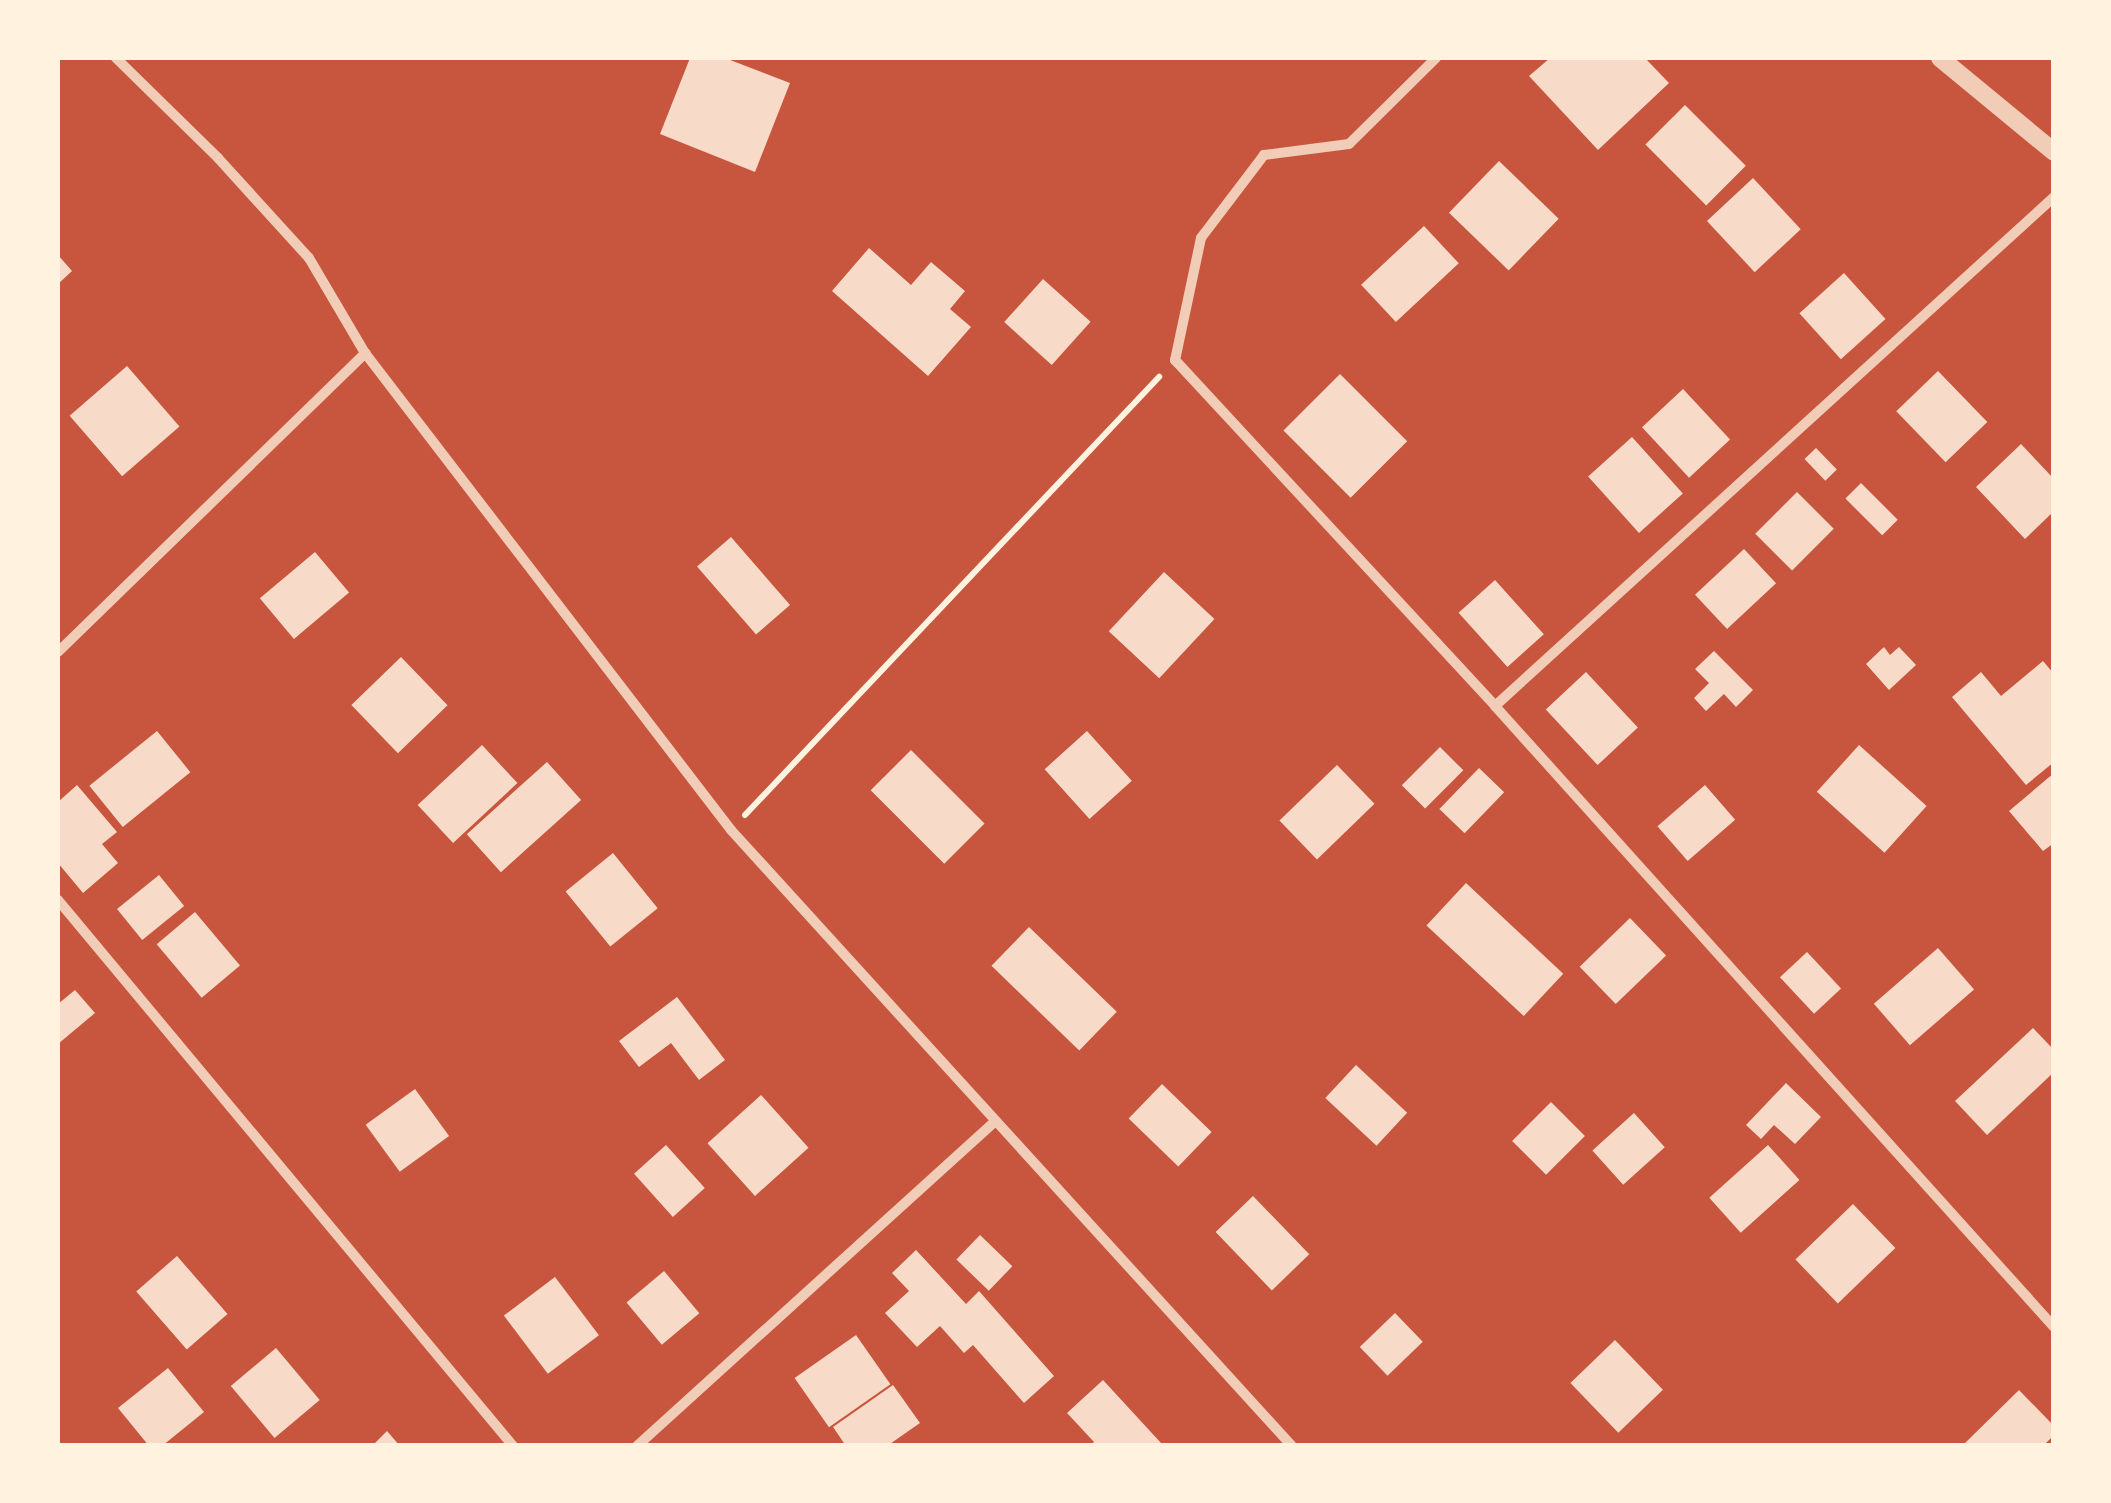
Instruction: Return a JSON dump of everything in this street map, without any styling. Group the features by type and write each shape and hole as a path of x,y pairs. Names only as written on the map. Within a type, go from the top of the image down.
{"street":[{"path":"116,58 218,158 309,258 364,353 731,830 1292,1446"},
{"path":"1436,58 1350,144 1264,155 1201,238 1174,360 1495,706 2054,1326"},
{"path":"1940,58 2054,152"},
{"path":"1495,706 2054,196"},
{"path":"58,652 364,353"},
{"path":"58,900 513,1446"},
{"path":"637,1446 994,1122"}],"path":[{"path":"731,830 1174,360"}],"building":[{"path":"690,58 725,58 790,83 755,172 660,134"},
{"path":"1550,58 1645,58 1669,83 1598,150 1529,76"},
{"path":"1685,105 1746,166 1706,205 1645,145"},
{"path":"1499,161 1559,219 1509,270 1449,213"},
{"path":"1753,178 1801,229 1755,272 1707,221"},
{"path":"1424,226 1459,263 1396,322 1361,285"},
{"path":"869,248 911,285 931,262 965,291 950,309 971,327 928,376 832,291"},
{"path":"58,255 72,271 58,284"},
{"path":"1844,273 1885,319 1841,359 1799,313"},
{"path":"1043,279 1091,322 1052,365 1004,322"},
{"path":"127,366 179,426 122,476 70,416"},
{"path":"1938,371 1987,422 1946,462 1896,411"},
{"path":"1340,374 1407,441 1351,498 1283,431"},
{"path":"1683,389 1730,439 1689,478 1642,427"},
{"path":"1632,437 1683,493 1639,533 1588,476"},
{"path":"2021,444 2054,479 2054,511 2025,539 1976,487"},
{"path":"1816,448 1837,470 1825,481 1804,459"},
{"path":"1861,483 1898,520 1882,535 1845,499"},
{"path":"1797,492 1834,529 1792,570 1755,534"},
{"path":"731,537 790,605 756,634 697,567"},
{"path":"1744,549 1776,583 1727,629 1695,595"},
{"path":"315,552 349,593 294,639 260,598"},
{"path":"1164,572 1214,619 1159,678 1109,631"},
{"path":"1495,580 1544,634 1507,667 1459,613"},
{"path":"1884,647 1890,655 1899,647 1916,665 1889,690 1866,664"},
{"path":"1714,651 1753,690 1736,707 1724,694 1706,711 1694,698 1709,683 1695,669"},
{"path":"401,657 448,705 398,753 351,705"},
{"path":"2043,661 2054,674 2054,762 2026,785 1952,697 1981,672 2001,696"},
{"path":"1586,672 1638,728 1598,765 1546,710"},
{"path":"157,731 190,772 123,827 89,786"},
{"path":"1087,731 1132,781 1089,819 1045,769"},
{"path":"482,745 517,783 453,843 418,805"},
{"path":"1859,745 1927,806 1884,853 1817,792"},
{"path":"1440,747 1463,770 1425,809 1402,785"},
{"path":"911,750 985,824 944,864 871,790"},
{"path":"547,762 581,800 501,872 467,834"},
{"path":"1337,765 1375,804 1317,859 1279,821"},
{"path":"1479,768 1504,792 1465,833 1439,809"},
{"path":"2054,773 2054,843 2043,851 2009,811"},
{"path":"77,785 117,832 102,844 118,863 83,893 58,863 58,802"},
{"path":"1705,785 1735,820 1688,861 1657,826"},
{"path":"613,853 658,908 610,947 566,891"},
{"path":"159,875 184,906 142,940 117,909"},
{"path":"1466,883 1563,974 1524,1016 1426,925"},
{"path":"195,912 240,966 202,998 157,944"},
{"path":"1630,918 1666,955 1616,1004 1580,967"},
{"path":"1029,927 1117,1012 1079,1051 991,966"},
{"path":"1938,948 1974,990 1910,1045 1874,1004"},
{"path":"1807,952 1841,989 1814,1014 1780,977"},
{"path":"75,990 95,1013 58,1044 58,1004"},
{"path":"677,997 725,1060 699,1080 671,1043 639,1067 619,1041"},
{"path":"2033,1028 2054,1050 2054,1072 1987,1135 1955,1101"},
{"path":"1356,1065 1407,1113 1377,1146 1325,1098"},
{"path":"1786,1083 1821,1117 1795,1144 1774,1125 1761,1139 1746,1125"},
{"path":"1162,1084 1212,1132 1178,1166 1129,1119"},
{"path":"415,1089 449,1136 400,1172 366,1125"},
{"path":"761,1095 809,1148 755,1196 707,1143"},
{"path":"1551,1102 1585,1136 1546,1175 1512,1141"},
{"path":"1634,1113 1665,1147 1623,1185 1592,1150"},
{"path":"666,1145 705,1188 673,1217 634,1174"},
{"path":"1768,1145 1799,1180 1741,1233 1709,1198"},
{"path":"1253,1196 1309,1254 1272,1290 1216,1232"},
{"path":"1853,1204 1895,1248 1838,1303 1795,1260"},
{"path":"980,1235 1012,1266 989,1291 956,1259"},
{"path":"916,1250 966,1304 979,1291 1054,1376 1024,1403 973,1345 964,1353 940,1326 917,1347 885,1313 909,1291 892,1273"},
{"path":"177,1256 228,1314 187,1350 136,1291"},
{"path":"664,1271 699,1313 662,1345 626,1302"},
{"path":"555,1277 599,1335 548,1374 504,1316"},
{"path":"1395,1313 1423,1342 1388,1376 1360,1347"},
{"path":"856,1335 890,1384 829,1427 795,1378"},
{"path":"1615,1340 1663,1390 1618,1433 1570,1383"},
{"path":"276,1348 320,1400 275,1438 231,1386"},
{"path":"168,1368 204,1412 162,1446 149,1446 118,1408"},
{"path":"1103,1380 1161,1443 1159,1446 1090,1446 1094,1442 1067,1413"},
{"path":"893,1385 920,1423 887,1446 846,1446 833,1427"},
{"path":"2019,1390 2054,1426 2054,1435 2043,1446 1962,1446"},
{"path":"387,1431 400,1446 372,1446"}]}
